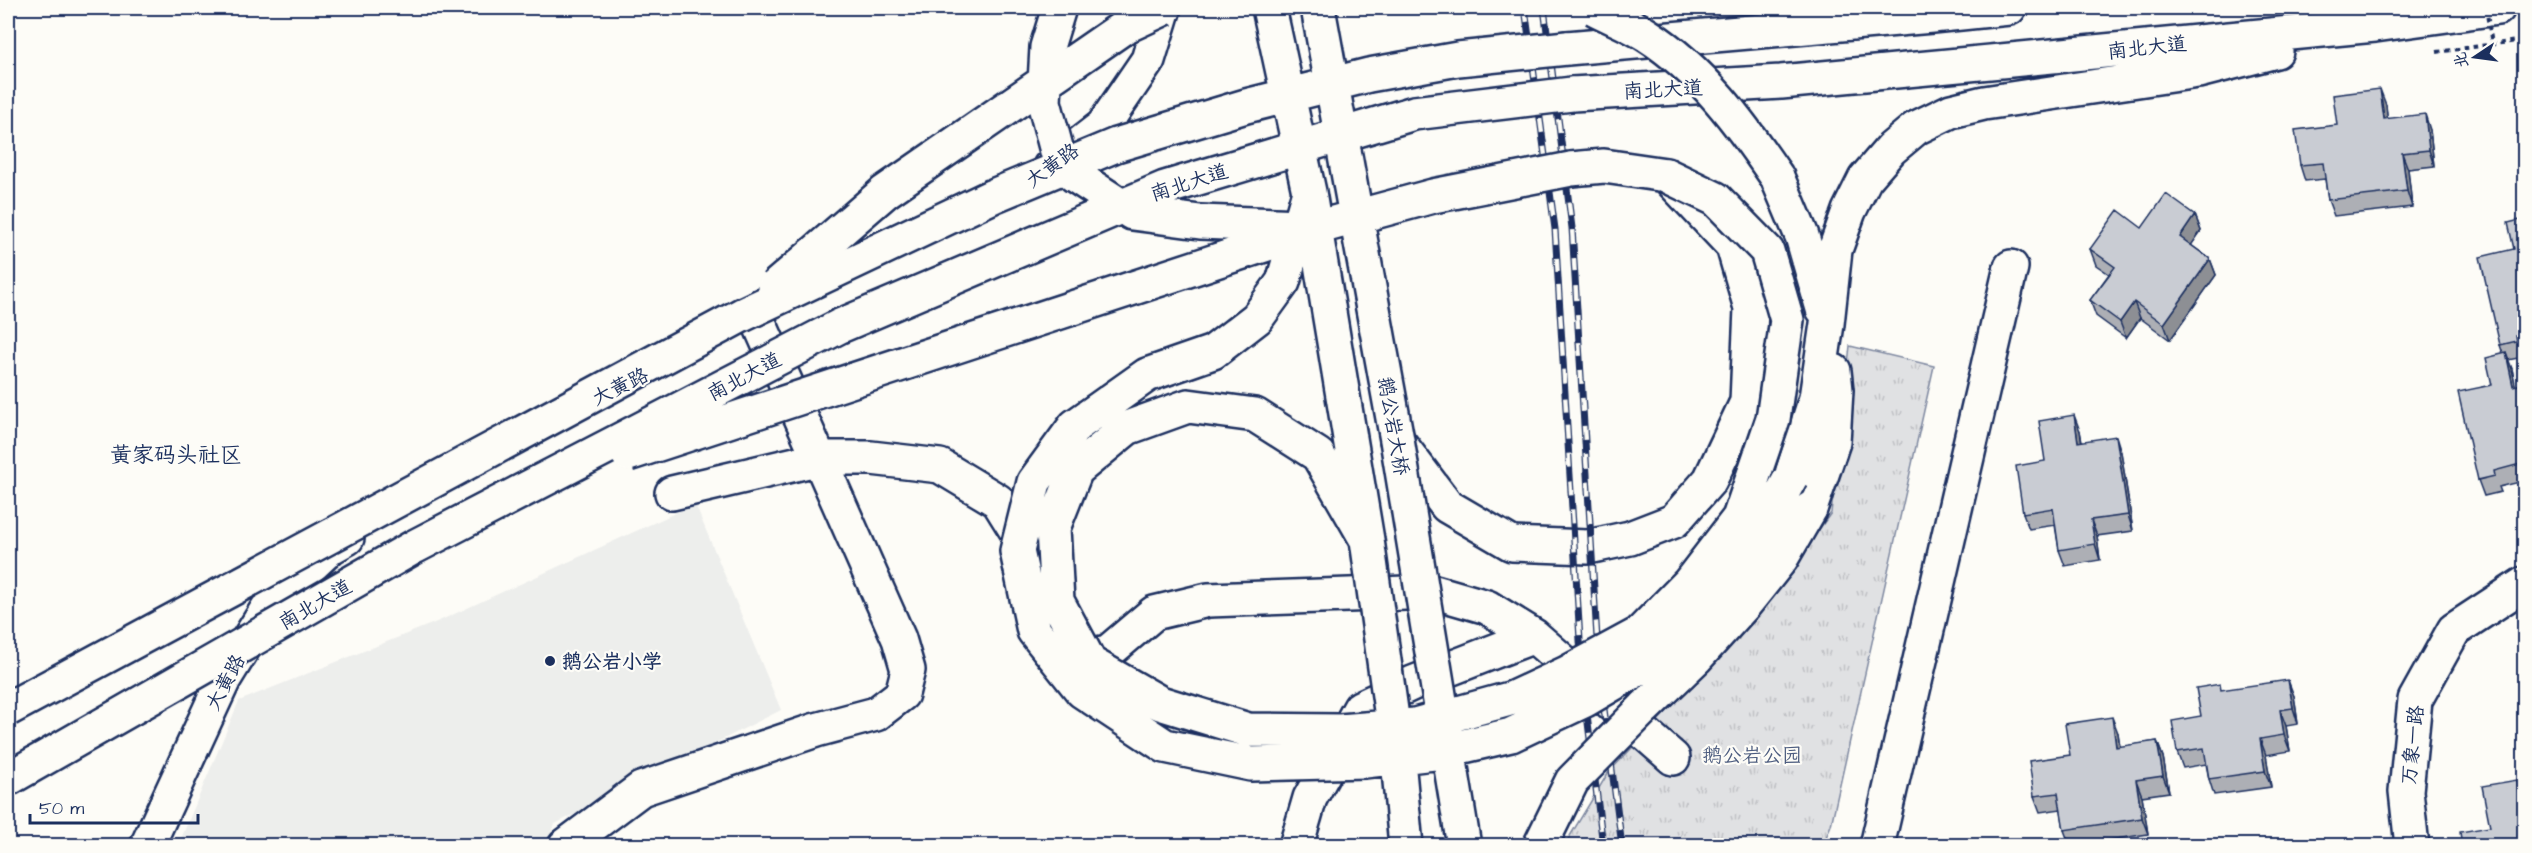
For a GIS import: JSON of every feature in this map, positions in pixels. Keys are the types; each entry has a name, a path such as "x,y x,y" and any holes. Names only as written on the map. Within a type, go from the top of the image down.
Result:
{"main road":[{"path":"1059,8 1047,47 1044,102 1058,155 1074,175 1132,213 1200,222 1319,227"},
{"path":"750,316 885,192 1124,27 1165,8"},
{"name":"大黄路","path":"147,846 224,679 265,612 271,603 331,547 577,407 750,316 1029,184 1103,126 1148,60 1165,8"},
{"path":"1269,8 1309,192 1367,540 1398,760 1406,846"},
{"name":"鹅公岩大桥","path":"1318,8 1397,440 1464,846"},
{"path":"1540,846 1572,781 1697,657 1745,604 1781,559 1809,509 1833,442 1836,390 1827,324 1802,236 1777,177 1750,137 1702,79 1647,35 1594,8"},
{"path":"1802,8 1932,16"},
{"path":"8,709 750,316 993,196 1116,145 1246,106 1369,75 1458,59 2009,8"},
{"name":"南北大道","path":"8,779 414,548 840,326 1165,188 1414,113 1572,94 1781,82 2375,25 2498,8"},
{"path":"1309,192 1283,282 1257,318 1213,352 1147,375 1075,426 1034,482 1017,551 1034,631 1082,691 1165,746 1251,764 1353,761 1434,753 1511,735 1585,700 1648,663 1703,608 1749,553 1791,477 1816,398 1835,250 1849,211 1872,172 1891,149 1916,128 1951,111 1984,103 2198,71 2375,25"},
{"path":"414,548 591,466 1319,227 1433,196 1571,169 1604,166 1666,175 1716,199 1767,251 1787,320 1773,419 1739,518 1689,584 1639,634 1568,673 1513,698 1415,725 1340,730 1248,730 1160,703 1090,663 1057,601 1053,528 1076,470 1127,428 1188,406 1255,415 1318,455 1367,540"},
{"path":"1397,440 1447,506 1512,544 1588,546 1630,538 1674,520 1710,480 1747,402 1751,308 1733,246 1666,175"},
{"path":"1877,846 2011,267"},
{"path":"565,846 641,789 816,730 876,714 902,694 908,670 900,639 821,458 750,316"},
{"path":"672,493 821,458 871,458 940,466 998,501 1032,555 1044,628 1072,658 1107,652 1154,613 1208,600 1435,592 1487,607 1534,636 1673,758"},
{"name":"万象一路","path":"2412,846 2406,791 2415,700 2454,630 2524,584"},
{"path":"1296,846 1310,798 1360,708 1413,683 1534,636"}],"path":[{"path":"2486,8 2492,44"},
{"path":"2437,52 2524,40"}],"shaded area":[{"name":"鹅公岩小学","path":"695,504 781,710 555,824 544,845 178,846 239,701 439,621"}],"green space":[{"name":"鹅公岩公园","path":"1850,346 1934,366 1831,825 1823,845 1564,846 1608,773 1754,620 1831,513"}],"building":[{"path":"2380,89 2384,119 2425,114 2429,150 2402,153 2407,191 2328,200 2323,163 2300,165 2295,130 2337,125 2333,95"},
{"path":"2166,194 2195,215 2180,237 2210,259 2164,324 2134,302 2120,322 2090,300 2115,267 2090,249 2118,210 2142,228"},
{"path":"2524,219 2524,333 2516,335 2517,341 2500,345 2480,257 2514,249 2508,223"},
{"path":"2506,353 2513,386 2524,384 2524,463 2494,471 2495,476 2478,480 2458,392 2492,385 2486,358"},
{"path":"2074,415 2078,442 2116,436 2128,515 2091,520 2095,544 2059,550 2053,508 2023,513 2016,466 2045,461 2039,421"},
{"path":"2288,680 2293,708 2280,710 2284,735 2260,739 2265,771 2209,779 2204,748 2177,752 2172,721 2201,716 2196,688 2220,684 2221,690"},
{"path":"2112,717 2116,747 2157,741 2163,776 2136,780 2142,818 2064,830 2058,793 2034,796 2029,761 2070,755 2065,724"},
{"path":"2517,780 2522,806 2524,806 2524,846 2462,846 2460,832 2490,827 2482,786"}],"railway":[{"path":"1525,8 1555,229 1582,673 1603,846"},
{"path":"1544,8 1572,228 1599,671 1622,846"}],"place":[{"name":"鹅公岩小学","path":"550,661"}],"district":[{"name":"黄家码头社区","path":"176,454"}]}
